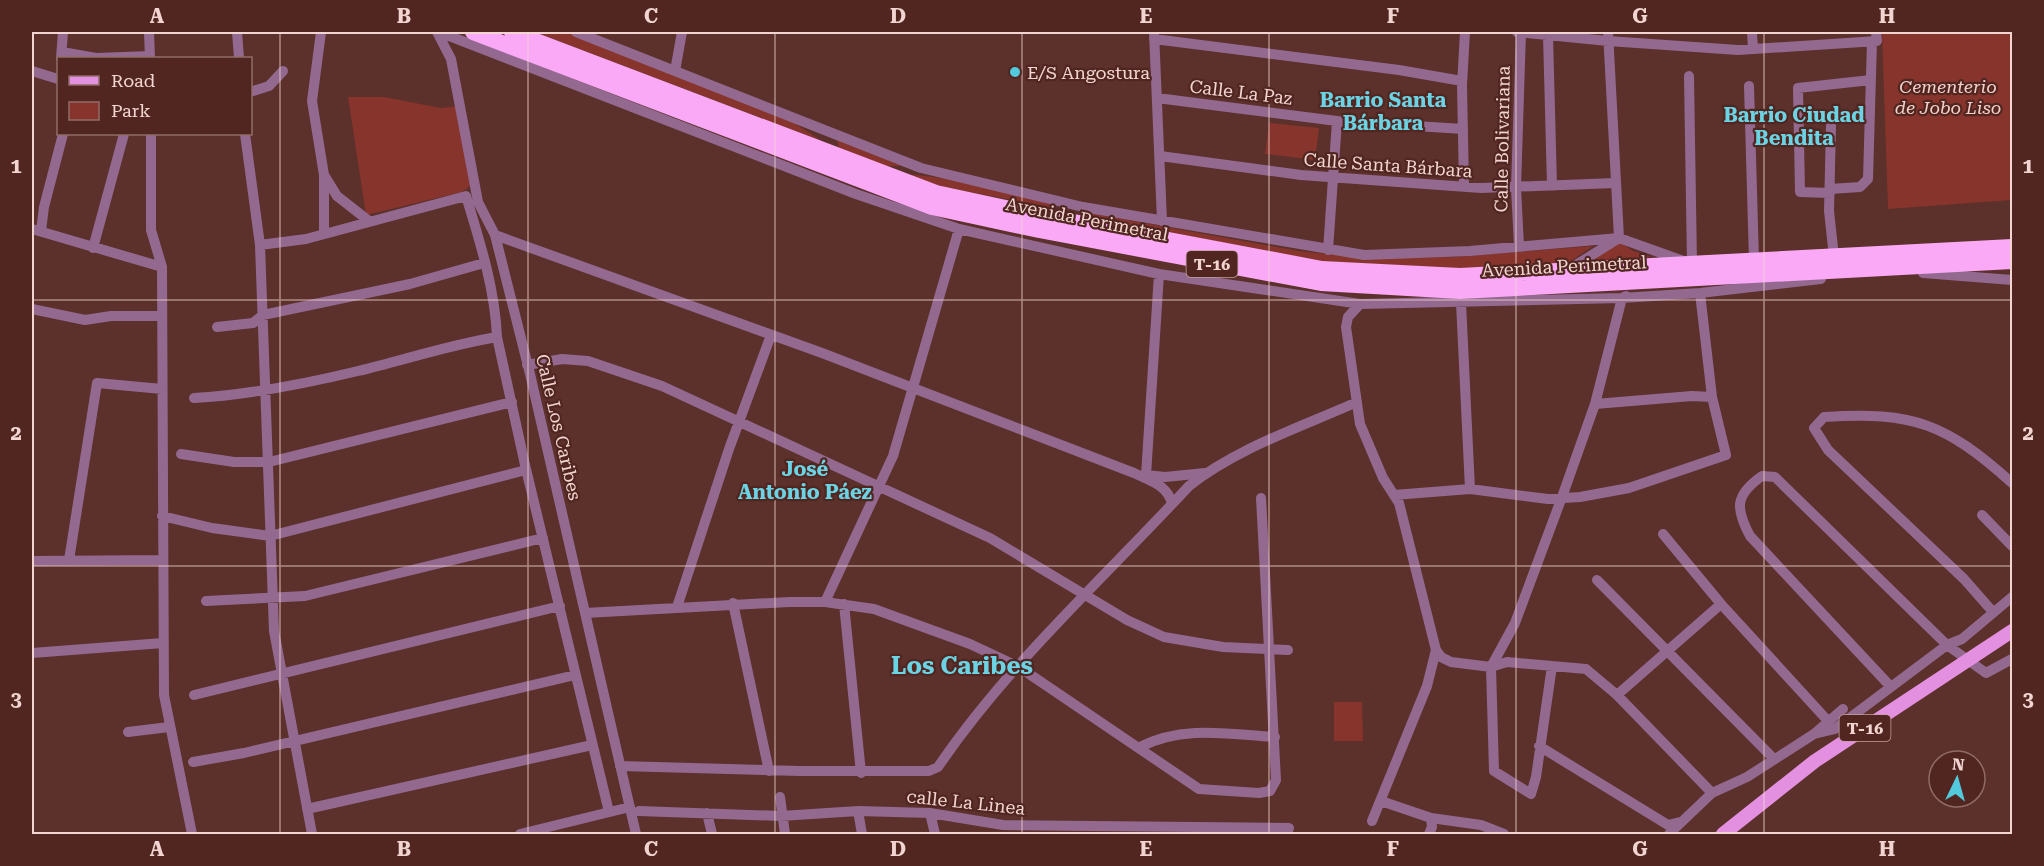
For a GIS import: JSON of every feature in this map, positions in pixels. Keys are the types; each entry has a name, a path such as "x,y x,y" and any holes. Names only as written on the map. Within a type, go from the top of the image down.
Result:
{"highway":[{"name":"Avenida Perimetral","path":"512,32 882,174 964,200 1289,264 1356,273 1460,276 2013,247"},
{"name":"Avenida Perimetral","path":"467,37 890,193 972,216 1277,276 1355,287 1460,291 1649,281 1986,270 2013,261"},
{"path":"1931,252 2013,235"},
{"path":"1986,270 2013,267"}],"main road":[{"name":"T-16","path":"1723,834 1815,761 2013,631"}],"street":[{"path":"63,32 61,55 84,57"},
{"path":"149,32 150,57"},
{"path":"237,32 239,57"},
{"path":"321,32 312,101 324,175 324,234"},
{"path":"438,32 467,37 574,83 856,194 959,229 1159,274 1360,304 1622,298 1700,293 1850,276 1922,272 1986,270 2013,280"},
{"name":"Calle Los Caribes","path":"438,32 451,59 478,202 495,235 620,765 634,809 636,834"},
{"name":"Avenida Perimetral","path":"581,32 933,172 1047,199 1328,250 1394,255 1619,238"},
{"path":"675,71 682,32"},
{"path":"1464,186 1462,81 1465,32"},
{"path":"1519,32 1608,36 1753,49 1875,38 1870,80 1868,179 1860,187 1806,194 1799,190 1798,88 1870,80"},
{"name":"Calle Bolivariana","path":"1519,32 1516,188 1519,246"},
{"path":"1752,32 1753,49"},
{"path":"1162,221 1154,35 1462,81"},
{"path":"1548,35 1552,186"},
{"path":"1608,36 1619,238"},
{"path":"451,59 467,37"},
{"path":"32,71 57,75"},
{"path":"252,91 269,86 283,71"},
{"path":"1619,238 1692,264 1689,76"},
{"path":"1749,86 1754,261"},
{"name":"Calle La Paz","path":"1157,98 1337,121 1463,129"},
{"path":"1328,250 1337,121"},
{"path":"1831,125 1830,191 1834,257"},
{"path":"63,135 36,230 162,267"},
{"path":"93,248 124,135"},
{"path":"151,135 151,230 162,267 164,695 192,834"},
{"path":"245,135 260,245 270,536 280,674 312,834"},
{"name":"Calle Santa Bárbara","path":"1160,156 1333,178 1464,186 1516,188 1616,183"},
{"path":"882,174 910,170 933,172"},
{"path":"324,175 337,196 369,221"},
{"path":"260,245 324,234 466,196 496,312 497,337 526,470 609,812"},
{"path":"1047,199 1104,228"},
{"path":"825,602 880,486 908,411 912,387 959,229"},
{"path":"495,235 912,387 1134,473 1161,486 1168,492 1172,504"},
{"path":"1566,271 1619,238"},
{"path":"217,327 252,323 263,315 410,284 484,263"},
{"path":"1146,474 1159,274"},
{"path":"1552,666 1531,794 1494,771 1491,667 1515,623 1562,498 1595,404 1622,298 1649,281"},
{"path":"1394,495 1470,489 1537,498 1580,497 1629,488 1726,455 1712,397 1700,293"},
{"path":"1461,303 1470,489"},
{"path":"1360,304 1348,318 1346,327 1360,424 1383,478 1399,503 1436,650 1441,657 1451,662 1491,667 1507,662 1586,669 1617,695 1712,793"},
{"path":"32,309 85,320 111,316 162,316"},
{"path":"677,607 771,335"},
{"path":"194,398 240,395 359,371 455,344 497,337"},
{"path":"527,365 562,358 610,367 662,386 740,420 990,538 1127,620 1164,637 1223,647 1288,650"},
{"path":"69,560 97,383 162,389"},
{"path":"1595,404 1692,396 1712,397"},
{"path":"181,454 234,462 269,462 512,402"},
{"path":"620,765 769,771 913,773 929,771 938,766 985,704 1083,594 1205,473 1357,402"},
{"path":"1993,612 1964,579 1828,450 1814,428 1824,417 1884,416 1913,420 1949,434 2013,483"},
{"path":"162,516 212,528 270,536 526,470"},
{"path":"1134,473 1165,477 1205,473"},
{"path":"1891,687 1750,536 1739,517 1739,501 1762,476 1775,477 1947,645 1970,659 1986,673 2013,659"},
{"path":"585,613 733,603 825,602 874,609 938,631 1019,667 1199,789 1260,793 1270,791 1276,780 1261,498"},
{"path":"1982,514 2013,546"},
{"path":"1663,534 1721,604 1828,721"},
{"path":"206,601 305,596 543,538"},
{"path":"32,561 162,560"},
{"path":"1598,580 1774,759"},
{"path":"1814,734 1835,729 1947,645 1962,639 2013,597"},
{"path":"733,603 769,771"},
{"path":"844,604 861,772"},
{"path":"1617,695 1721,604"},
{"path":"194,695 560,606"},
{"path":"32,653 163,644"},
{"path":"1372,822 1427,686 1436,650"},
{"path":"193,762 575,675"},
{"path":"1669,834 1712,793 1747,777 1814,734 1843,709"},
{"path":"128,732 169,727"},
{"path":"1140,747 1158,738 1177,733 1275,737"},
{"path":"308,809 592,745"},
{"path":"1539,746 1668,825 1680,822"},
{"path":"780,797 785,834"},
{"path":"1381,801 1431,818 1481,825 1504,834"},
{"name":"calle La Linea","path":"520,834 609,812 634,809 781,816 858,811 930,813 1004,830 1288,831"},
{"path":"858,811 862,834"},
{"path":"707,813 712,834"},
{"path":"930,813 935,834"},
{"path":"1429,834 1432,827 1431,818"}],"green space":[{"path":"535,32 568,32 794,123 822,141"},
{"name":"Cementerio de Jobo Liso","path":"1882,32 2012,32 2012,200 1888,209"},
{"path":"348,97 384,97 441,108 458,106 470,186 462,192 366,215"},
{"path":"1269,123 1319,128 1315,160 1265,154"},
{"path":"837,140 902,166 886,166 839,148"},
{"path":"911,175 987,187 1031,198 1056,208 948,188 912,178"},
{"path":"1083,212 1299,251 1363,258 1455,257 1593,246 1568,263 1466,269 1317,261 1088,216"},
{"path":"1621,243 1633,251 1651,257 1591,261 1614,244"},
{"path":"1334,702 1362,702 1363,741 1334,741"}],"place":[{"name":"E/S Angostura","path":"1015,72"}],"district":[{"name":"Barrio Santa Bárbara","path":"1383,112"},
{"name":"Barrio Ciudad Bendita","path":"1794,126"},
{"name":"José Antonio Páez","path":"805,480"},
{"name":"Los Caribes","path":"962,666"}]}
